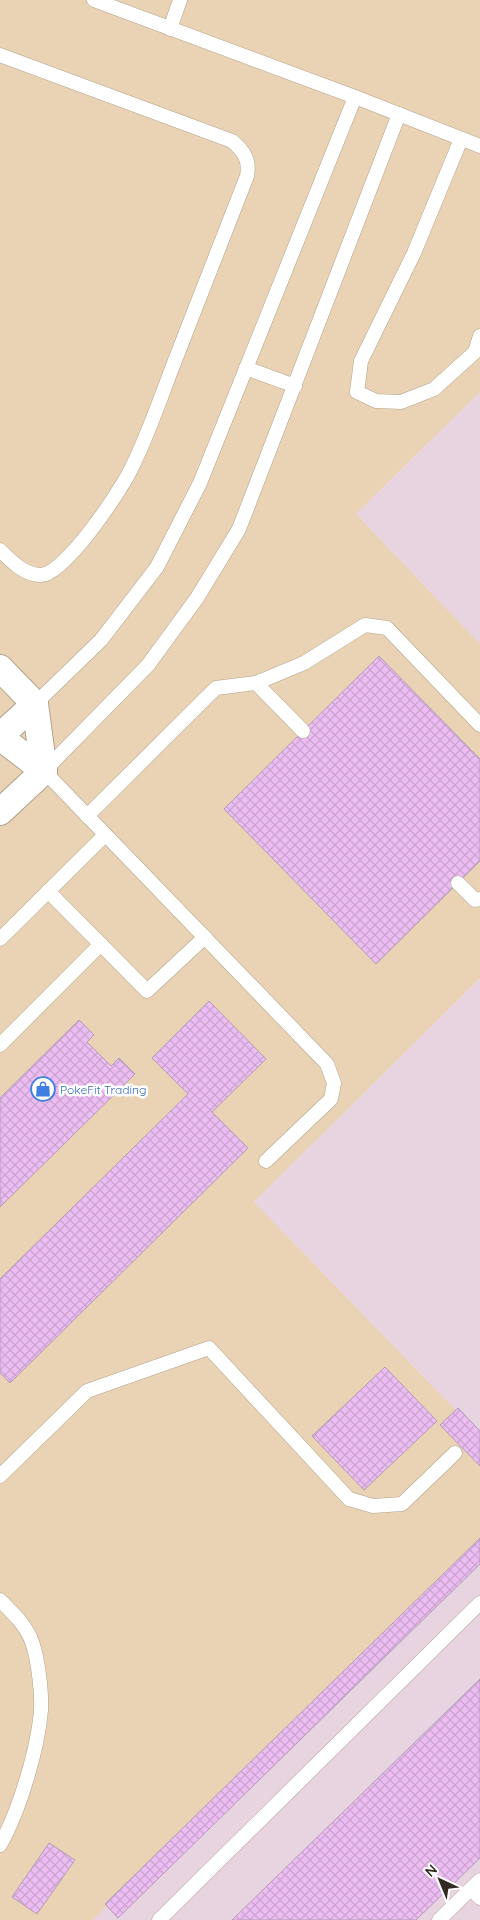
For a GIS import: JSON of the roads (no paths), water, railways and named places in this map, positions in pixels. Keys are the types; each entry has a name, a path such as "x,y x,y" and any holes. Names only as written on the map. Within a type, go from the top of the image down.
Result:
{"street":[{"path":"0,668 35,704 44,771"},
{"path":"35,704 0,736 44,771"},
{"path":"0,812 44,771"}],"lane":[{"path":"94,0 355,97 480,146"},
{"path":"170,29 180,0"},
{"path":"0,55 232,141 247,157 249,167 138,456 106,511 54,571 42,575 28,573 16,566 0,550"},
{"path":"35,704 101,640 157,566 200,483 355,97"},
{"path":"266,1161 331,1099 334,1083 327,1064 44,771 148,664 197,598 239,529 399,114"},
{"path":"461,139 414,253 361,361 357,392 376,401 402,402 434,389 475,352 480,336"},
{"path":"246,368 294,386"},
{"path":"87,816 216,688 256,683 304,663 365,625 387,628 480,725"},
{"path":"256,683 303,731"},
{"path":"0,939 105,835"},
{"path":"458,883 475,900 480,899"},
{"path":"48,891 147,991 205,937"},
{"path":"0,1046 100,944"},
{"path":"0,1476 87,1391 209,1348 349,1499 372,1506 402,1504 455,1453"},
{"path":"0,1600 22,1624 32,1642 38,1670 41,1710 33,1753 20,1800 8,1831 0,1845"},
{"path":"159,1920 480,1603"},
{"path":"439,1920 477,1889"}],"place":[{"name":"PokeFit Trading","path":"43,1089"}]}
